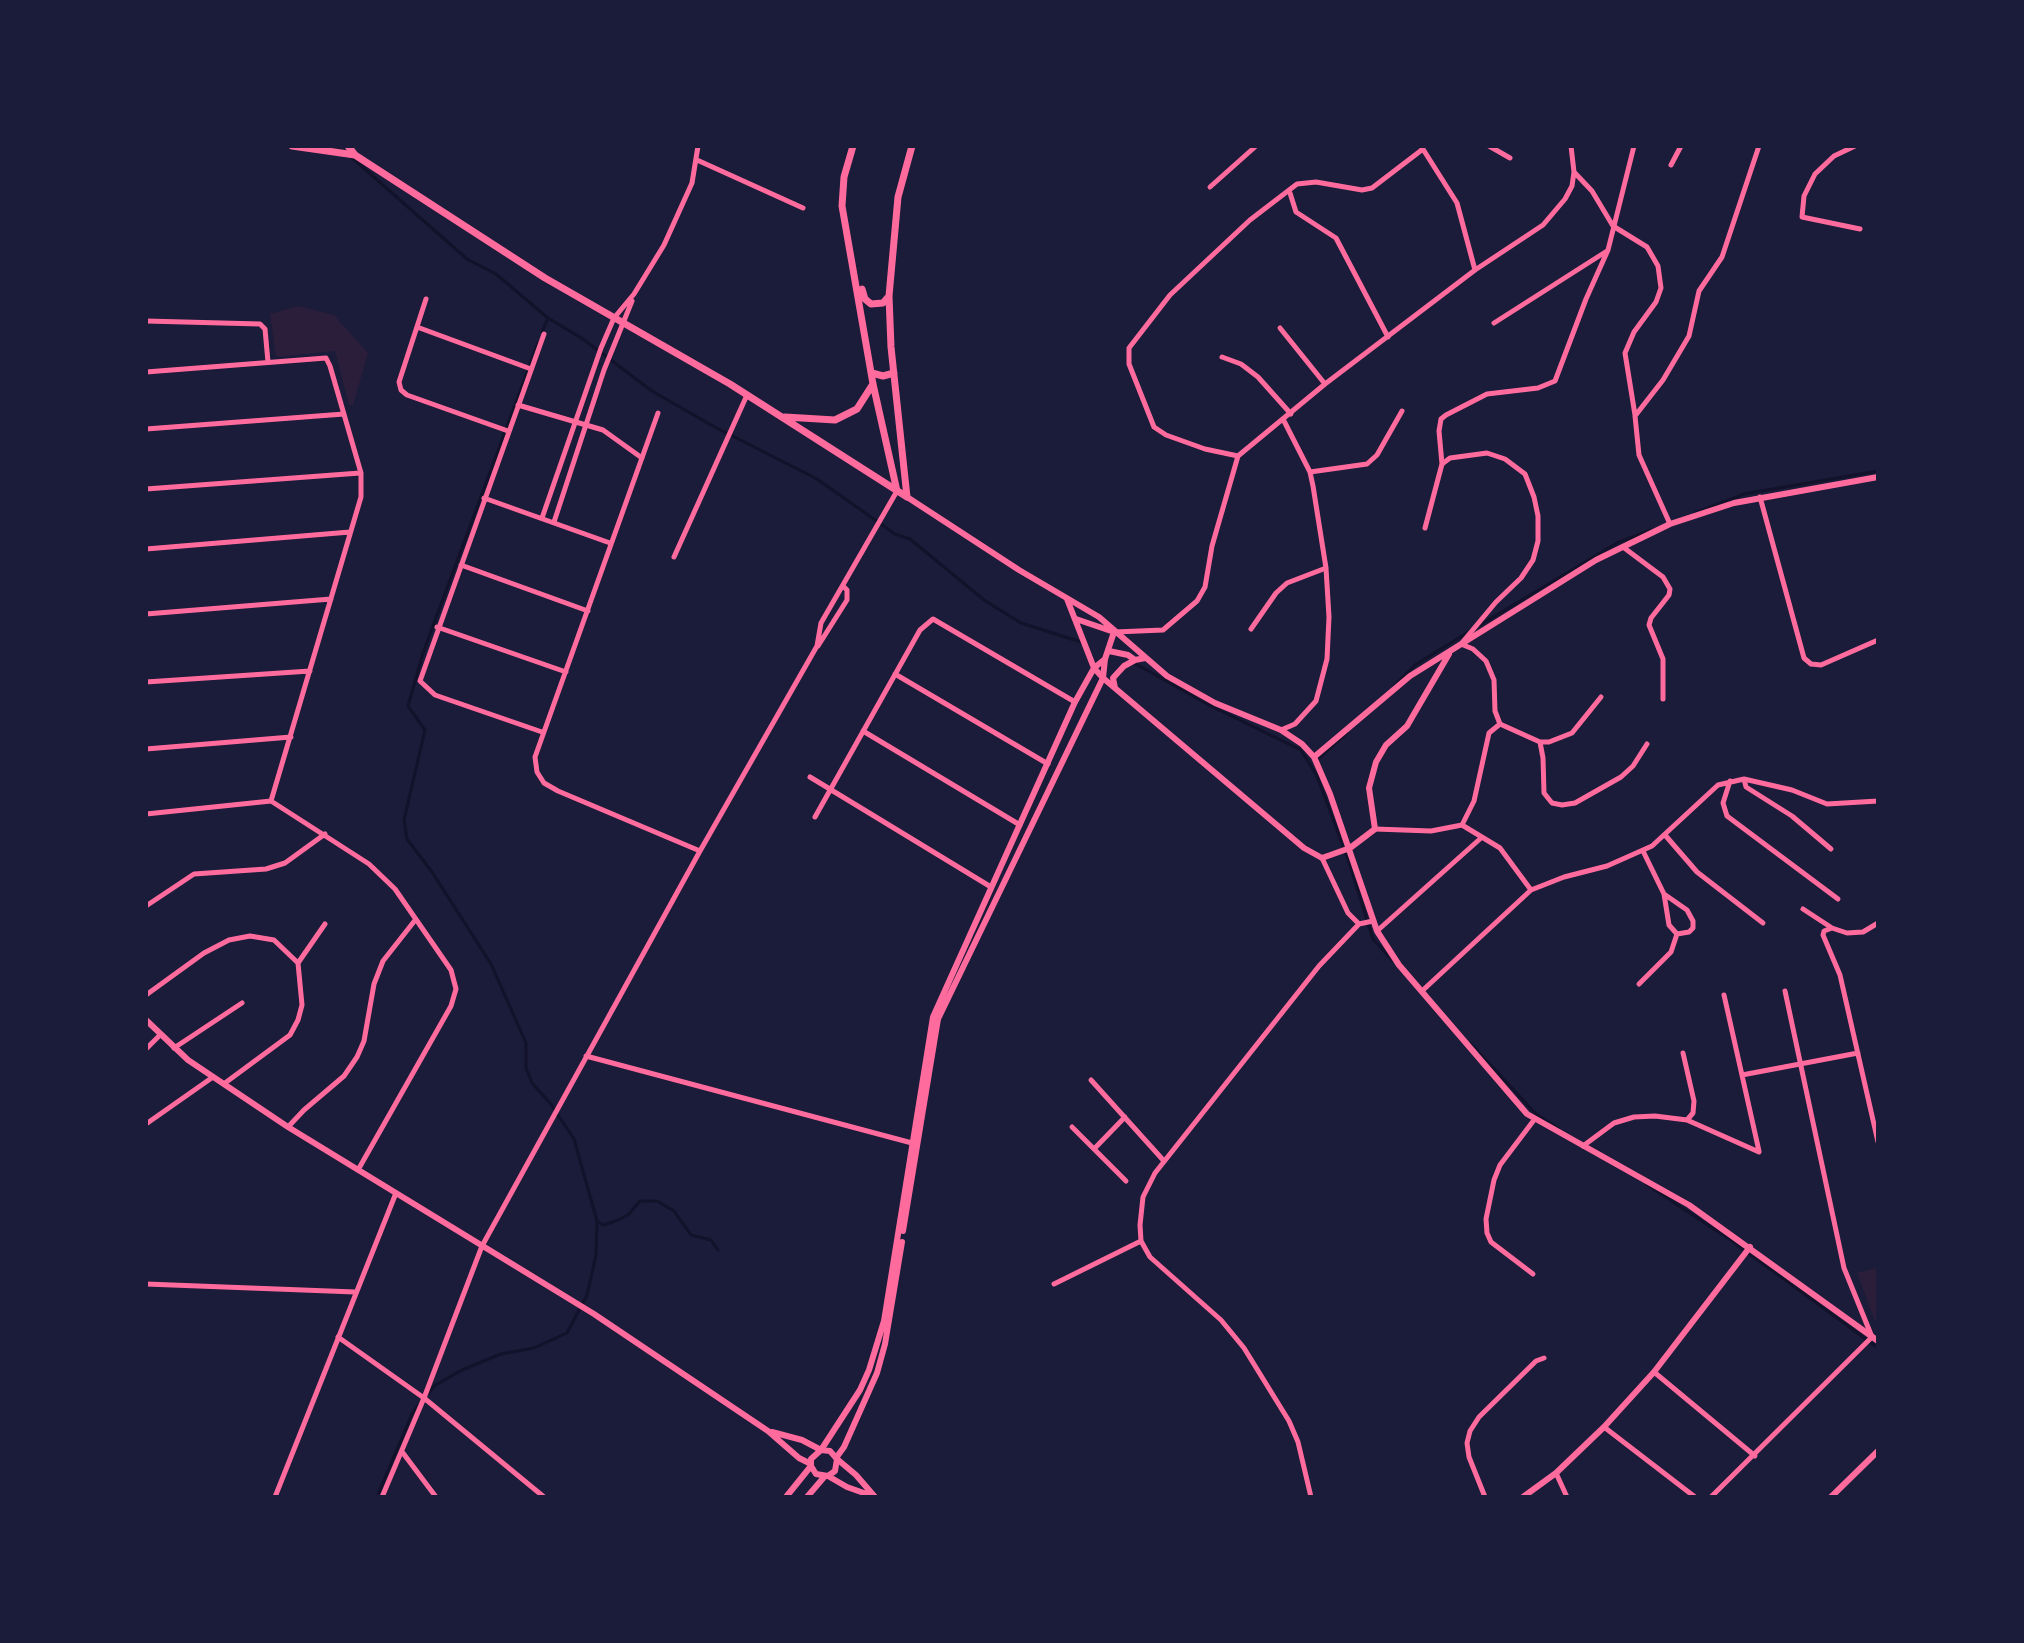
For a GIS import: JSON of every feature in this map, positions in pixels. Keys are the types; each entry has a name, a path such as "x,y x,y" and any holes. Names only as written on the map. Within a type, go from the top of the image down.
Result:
{"main road":[{"path":"292,146 355,155"},
{"path":"348,146 355,155 534,271 747,395 907,497"},
{"path":"853,146 844,177 842,206 873,384 897,491"},
{"path":"907,497 889,296 898,197 912,146"},
{"path":"852,262 856,265 867,302 879,304 889,296"},
{"path":"872,373 881,377 894,373"},
{"path":"782,417 835,420 857,409 873,384"}],"street":[{"path":"542,518 601,348 614,318 634,294 664,245 692,183 698,146"},
{"path":"1210,187 1256,146"},
{"path":"1489,146 1510,158"},
{"path":"1076,618 1114,632 1163,630 1201,595 1238,456 1325,384 1475,270 1543,225 1565,199 1574,172 1571,146"},
{"path":"1425,528 1442,464 1441,419 1487,394 1538,388 1555,381 1608,250 1634,146"},
{"path":"1671,165 1681,146"},
{"path":"1635,416 1663,380 1689,336 1699,291 1722,257 1759,146"},
{"path":"1855,146 1834,156 1815,174 1804,196 1802,217 1860,229"},
{"path":"1238,456 1205,449 1160,432 1150,420 1129,364 1129,348 1170,295 1250,220 1297,184 1305,182 1362,190 1372,188 1422,148 1457,203 1475,270"},
{"path":"697,160 803,208"},
{"path":"1574,172 1592,191 1613,226 1647,247 1658,266 1661,288 1656,302 1626,346 1625,364 1639,455 1670,524"},
{"path":"1290,192 1296,212 1336,238 1388,337"},
{"path":"1494,323 1608,250"},
{"path":"554,522 604,370 634,294"},
{"path":"426,299 399,382 403,393 508,431"},
{"path":"146,321 260,324 265,329 268,362"},
{"path":"417,327 531,369"},
{"path":"1280,328 1325,384"},
{"path":"542,732 435,695 420,681 544,334"},
{"path":"1222,357 1241,364 1258,377 1291,414"},
{"path":"146,372 326,358 344,414 361,473 361,497 271,801"},
{"path":"674,557 747,395"},
{"path":"518,405 586,423 609,434 642,458"},
{"path":"1310,472 1367,464 1377,455 1402,411"},
{"path":"658,413 535,757 537,772 544,783 700,851"},
{"path":"146,429 344,414"},
{"path":"1281,730 1295,724 1316,701 1327,659 1329,617 1326,568 1310,472 1284,421"},
{"path":"1442,464 1463,455 1487,453 1505,459 1528,478 1538,516 1538,541 1533,560 1521,578 1461,644"},
{"path":"146,489 361,473"},
{"path":"1314,757 1410,676 1596,560 1670,524 1759,496 1878,477"},
{"path":"817,646 821,623 897,491"},
{"path":"1759,496 1804,658 1811,664 1821,665 1878,640"},
{"path":"907,497 1099,617 1145,658 1192,691 1281,730 1302,744 1314,757 1350,848 1377,931 1399,965 1534,1120 1667,1192 1750,1247 1875,1339"},
{"path":"484,498 610,543"},
{"path":"146,549 350,532"},
{"path":"1623,547 1663,577 1670,589 1649,625 1663,659 1663,699"},
{"path":"461,565 588,611"},
{"path":"1251,629 1276,593 1287,583 1326,568"},
{"path":"382,1497 482,1246 700,851 817,646 847,600 847,590 842,586"},
{"path":"146,614 331,599"},
{"path":"1067,599 1094,668 1304,848 1322,858 1348,913 1359,924"},
{"path":"815,817 920,630 933,619 1075,702"},
{"path":"437,627 566,672"},
{"path":"807,1497 837,1467 836,1458 844,1447 877,1373 885,1344 938,1019 1103,678 1105,659 1114,632"},
{"path":"1461,644 1473,649 1486,661 1494,680 1495,711 1500,724 1540,742 1549,742 1572,733 1601,697"},
{"path":"1109,651 1128,655 1135,660"},
{"path":"1375,829 1369,788 1376,762 1386,745 1407,726 1451,651"},
{"path":"1115,688 1113,678 1116,674 1135,660 1145,658"},
{"path":"786,1497 811,1465 813,1455 821,1450 869,1370 884,1321 933,1017 1075,702 1094,668 1105,659"},
{"path":"146,682 310,671"},
{"path":"895,674 1048,764"},
{"path":"1462,825 1474,801 1489,733 1500,724"},
{"path":"863,731 1020,825"},
{"path":"146,749 291,737"},
{"path":"1540,742 1544,793 1552,803 1562,805 1575,803 1621,777 1633,766 1647,744"},
{"path":"810,777 991,887"},
{"path":"1744,779 1746,787 1792,816 1831,849"},
{"path":"1422,991 1531,890 1643,851 1665,835 1718,785 1730,780 1744,779 1792,790 1827,804 1878,801"},
{"path":"1730,780 1723,803 1727,816 1838,899"},
{"path":"146,814 271,801 369,864 386,880 451,970 456,989 451,1006 358,1170"},
{"path":"1322,858 1350,848 1375,829 1431,831 1462,825 1500,848 1531,890"},
{"path":"146,906 194,874 266,869 285,863 325,834"},
{"path":"1665,835 1697,872 1763,923"},
{"path":"1377,931 1481,838"},
{"path":"1643,851 1664,894 1666,916 1677,934"},
{"path":"1664,894 1687,910 1693,921 1689,932 1677,934"},
{"path":"1803,909 1832,928 1847,933 1863,932 1878,923"},
{"path":"288,1127 344,1076 357,1057 364,1041 374,984 383,961 416,919"},
{"path":"1311,1497 1298,1442 1289,1421 1244,1348 1221,1320 1150,1257 1141,1241 1143,1197 1164,1161 1319,966 1359,924 1373,921"},
{"path":"225,1083 290,1035 302,1005 298,963 325,924"},
{"path":"1832,928 1824,931 1823,935 1840,975 1878,1142"},
{"path":"1639,984 1671,952 1677,934"},
{"path":"146,995 204,953 229,940 250,936 274,940 298,963"},
{"path":"1785,991 1844,1268 1875,1339"},
{"path":"1583,1146 1614,1123 1634,1117 1655,1116 1687,1120 1759,1152 1724,995"},
{"path":"174,1048 242,1003"},
{"path":"146,1020 174,1048 213,1077 288,1127 594,1314 768,1431 811,1465 816,1474 875,1497"},
{"path":"146,1049 160,1035"},
{"path":"1683,1053 1694,1101 1693,1113 1687,1120"},
{"path":"1742,1075 1858,1053"},
{"path":"586,1056 912,1143"},
{"path":"146,1124 213,1077"},
{"path":"1091,1080 1164,1161"},
{"path":"1094,1149 1125,1117"},
{"path":"1533,1274 1491,1242 1486,1219 1500,1165 1534,1120"},
{"path":"1072,1127 1126,1181"},
{"path":"275,1497 396,1193"},
{"path":"1054,1284 1141,1241"},
{"path":"1523,1497 1556,1473 1604,1427 1654,1372 1750,1247"},
{"path":"146,1284 355,1292"},
{"path":"338,1337 424,1398 544,1497"},
{"path":"1711,1497 1875,1339"},
{"path":"1485,1497 1469,1457 1467,1443 1470,1431 1479,1417 1536,1361 1544,1358"},
{"path":"1654,1372 1755,1456"},
{"path":"1604,1427 1695,1497"},
{"path":"768,1431 830,1451 875,1497"},
{"path":"1831,1497 1878,1451"},
{"path":"402,1452 436,1497"},
{"path":"1556,1473 1567,1497"}],"shaded area":[{"path":"298,306 334,315 368,353 353,405 349,405 335,351 276,357 270,314"},
{"path":"1876,1268 1878,1276 1878,1329 1857,1273"}],"waterway":[{"path":"350,156 467,259 496,274 548,318 583,339 652,391 817,479 895,534 910,539 984,600 1021,623 1084,643"},
{"path":"542,332 548,318"},
{"path":"538,343 423,653 408,706 425,730 404,820 407,839 491,964 526,1043 526,1068 532,1083 574,1139 597,1221 603,1225 616,1221 628,1215 640,1201 657,1201 674,1211 691,1235 711,1240 718,1250"},
{"path":"1695,513 1744,494 1878,471"},
{"path":"1480,625 1617,543 1651,530"},
{"path":"1395,685 1415,665 1470,631"},
{"path":"1134,663 1211,706 1301,750 1317,776 1373,939 1393,961"},
{"path":"1318,759 1347,733"},
{"path":"1470,1043 1536,1114 1559,1129"},
{"path":"1646,1184 1732,1241 1878,1348"},
{"path":"428,1394 434,1386 462,1370 501,1354 534,1348 567,1333 587,1295 596,1255 597,1221"},
{"path":"377,1497 412,1414 420,1403"}]}
